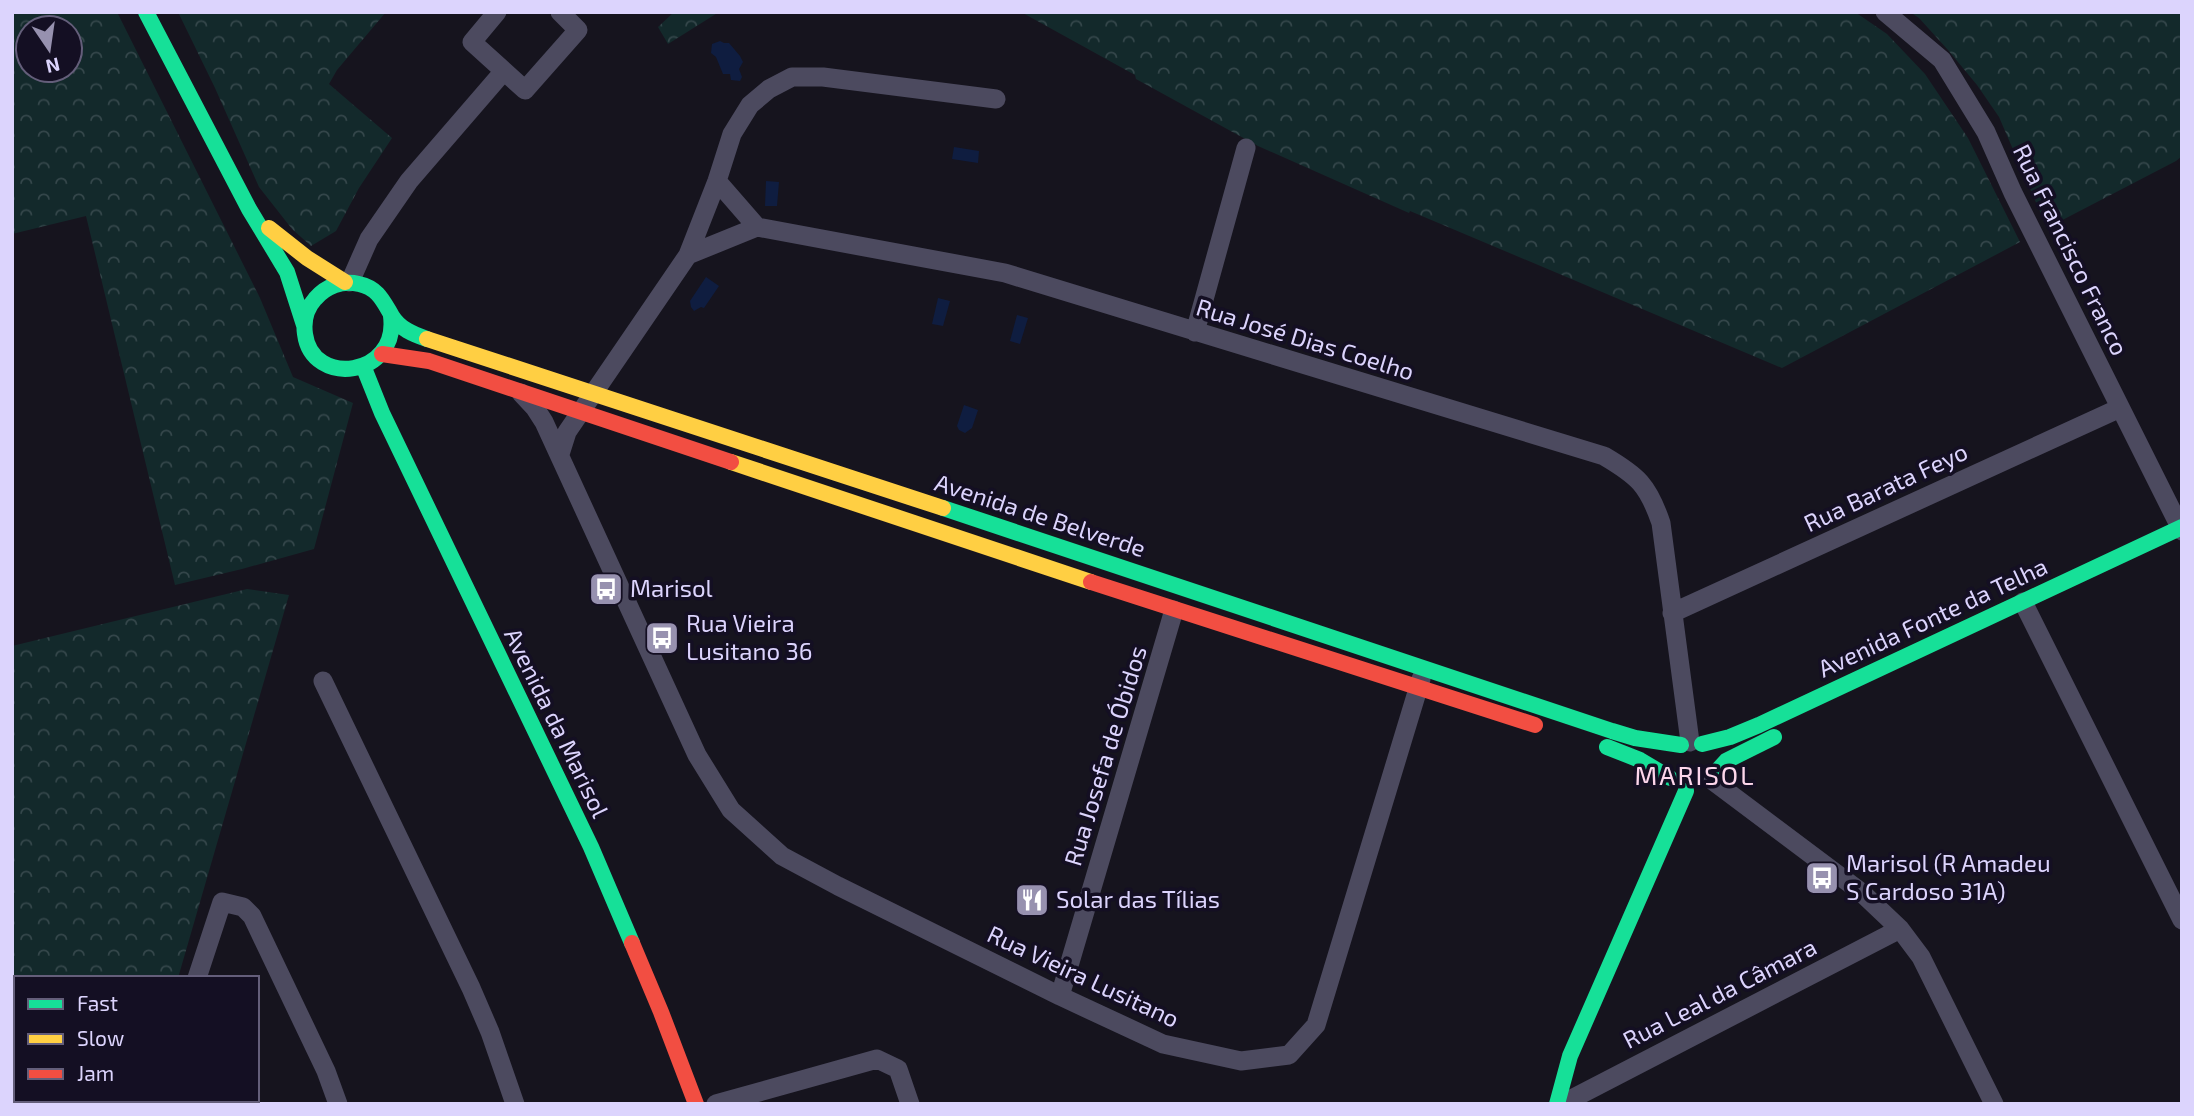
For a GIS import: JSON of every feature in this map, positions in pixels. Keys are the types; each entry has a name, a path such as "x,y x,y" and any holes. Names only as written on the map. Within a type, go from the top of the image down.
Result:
{"main road":[{"path":"146,12 249,209 287,272 310,348 318,358 328,365 352,370 374,362 392,336 391,316"},
{"name":"Avenida de Belverde","path":"249,209 276,235 307,258 348,282 364,285 377,292 386,303 391,316 409,333 1612,731 1636,738 1691,744"},
{"path":"304,325 308,309 317,296 330,287 348,282"},
{"name":"Avenida de Belverde","path":"382,354 429,361 1174,611 1547,729"},
{"name":"Avenida da Marisol","path":"363,368 382,413 590,847 661,1012 696,1104"},
{"name":"Avenida Fonte da Telha","path":"1691,744 1730,737 2028,613 2181,529"},
{"path":"1586,741 1652,764 1685,791 1701,790 1726,761 1789,729"},
{"path":"1670,778 1667,769 1673,751 1691,744 1714,755 1715,776"},
{"path":"1559,1104 1570,1056 1685,791"}],"street":[{"path":"497,12 472,42 525,90 579,30 560,12"},
{"name":"Rua Francisco Franco","path":"1885,12 1942,60 1986,132 2013,193 2181,529"},
{"path":"348,282 369,239 409,181 503,71"},
{"path":"560,454 567,432 580,411 688,255 732,134 750,105 769,89 792,77 823,77 996,99"},
{"path":"1195,332 1246,148"},
{"path":"688,255 757,227 717,181"},
{"name":"Rua José Dias Coelho","path":"757,227 1005,273 1604,456 1631,472 1652,497 1661,523 1691,744"},
{"name":"Rua Vieira Lusitano","path":"521,393 539,415 560,454 697,755 732,810 782,856 1060,996 1163,1044 1241,1061 1289,1055 1316,1025 1424,667"},
{"name":"Rua Barata Feyo","path":"1672,613 2120,408"},
{"name":"Rua Josefa de Óbidos","path":"1060,996 1174,611"},
{"path":"2028,613 2182,920"},
{"path":"323,681 471,988 490,1032 515,1104"},
{"path":"1715,776 1861,892 1900,929 1921,957 1994,1104"},
{"path":"198,976 222,902 243,907 252,916 326,1071 338,1104"},
{"name":"Rua Leal da Câmara","path":"1559,1104 1900,929"},
{"path":"716,1104 877,1059 898,1069 910,1104"}],"green space":[{"path":"12,12 117,12 260,298 293,377 353,403 314,549 175,585 86,216 12,234"},
{"path":"178,12 386,12 337,70 329,84 392,138 359,188 336,231 311,246 292,229 259,187"},
{"path":"674,12 719,12 668,44 658,27"},
{"path":"1021,12 1855,12 1887,34 1925,74 1968,138 2020,242 1782,368 1410,211 1409,213 1258,146"},
{"path":"1910,12 2182,12 2182,156 2047,228 1999,117 1948,50 1919,18"},
{"path":"247,589 289,595 179,976 14,976 14,1102 141,1104 12,1104 12,646"}],"water":[{"path":"720,41 729,43 743,62 739,69 742,77 740,81 731,80 730,74 723,74 716,57 711,53 712,44"},
{"path":"954,147 979,151 978,163 952,159"},
{"path":"766,181 779,182 777,206 765,206"},
{"path":"706,277 719,286 704,308 694,311 690,301"},
{"path":"938,298 950,301 943,326 932,324"},
{"path":"1017,315 1028,318 1020,344 1010,341"},
{"path":"964,405 978,410 972,428 965,433 957,426"}],"traffic: fast":[{"path":"146,12 249,209 287,272 304,325"},
{"path":"391,316 390,337 382,352 369,363 354,368 337,368 323,363 311,351 305,334 306,315 315,299 335,285 353,283 366,286 375,292 403,328 427,339"},
{"path":"364,368 382,413 591,847 632,943"},
{"path":"943,508 1612,731 1635,738 1681,745"},
{"path":"1702,744 1730,737 1759,725 2182,527"},
{"path":"1717,771 1726,761 1774,737"},
{"path":"1607,747 1640,760 1670,778"},
{"path":"1557,1104 1570,1056 1686,791"}],"traffic: slow":[{"path":"269,228 307,258 345,282"},
{"path":"427,339 943,508"},
{"path":"731,462 1091,582"}],"traffic: jam":[{"path":"382,354 429,361 731,462"},
{"path":"1091,582 1535,725"},
{"path":"632,943 696,1104"}],"place":[{"name":"Marisol","path":"606,589"},
{"name":"Rua Vieira Lusitano 36","path":"662,638"},
{"name":"Marisol (R Amadeu S Cardoso 31A)","path":"1822,878"},
{"name":"Solar das Tílias","path":"1032,900"}],"district":[{"name":"MARISOL","path":"1695,776"}]}
